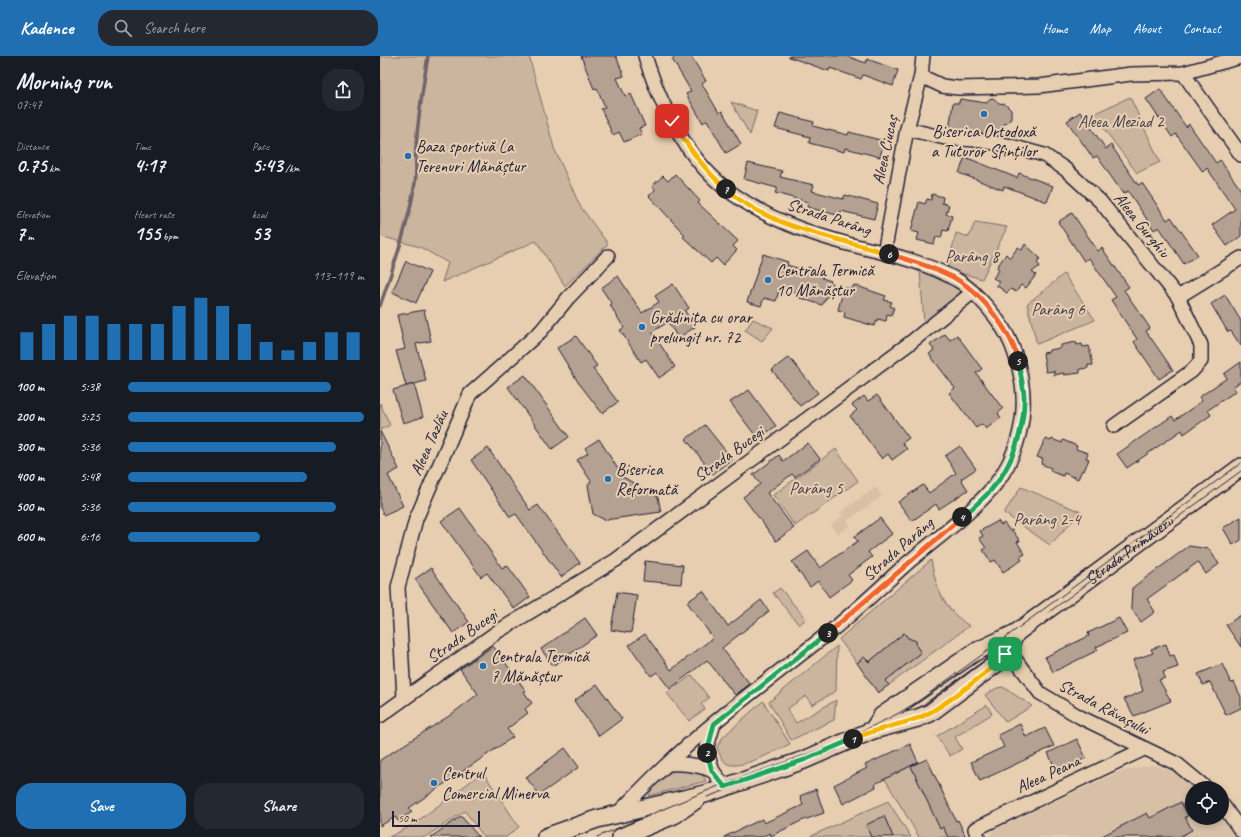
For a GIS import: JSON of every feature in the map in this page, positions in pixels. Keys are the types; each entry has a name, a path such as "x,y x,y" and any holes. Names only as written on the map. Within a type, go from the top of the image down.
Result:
{"main road":[{"name":"Strada Primăverii","path":"873,730 882,716 975,652 1009,641 1241,467"},
{"name":"Strada Primăverii","path":"546,837 597,819 705,794 804,760 873,730 918,718 930,713 997,664 1009,641"},
{"name":"Strada Primăverii","path":"621,837 674,815 705,794"}],"street":[{"name":"Strada Parâng","path":"617,814 668,764 714,724 833,630 968,513 986,495 1004,472 1015,448 1022,421 1024,394 1017,358 1006,331 990,310 973,292 959,281 936,270 884,252 802,230 760,212 730,192 706,171 688,148 672,121 658,91 645,56"},
{"name":"Aleea Ciucaș","path":"884,252 907,129 921,76 923,56"},
{"path":"921,76 942,86 958,88 1039,86 1131,74 1183,73 1241,57"},
{"path":"1183,73 1241,155"},
{"name":"Aleea Gurghiu","path":"907,129 945,138 976,140 1006,145 1044,155 1065,169 1100,201 1178,298 1201,345 1202,356 1198,365 1114,426"},
{"name":"Aleea Tazlău","path":"404,698 398,587 416,519 470,394 541,331 568,298 608,256"},
{"path":"1178,298 1241,258"},
{"name":"Strada Bucegi","path":"380,716 497,632 616,560 910,343 973,292"},
{"name":"Strada Răvașului","path":"1009,641 1040,692 1080,717 1176,764 1197,781"},
{"path":"712,771 706,750 714,724"},
{"name":"Aleea Peana","path":"977,833 1144,748"},
{"path":"668,764 686,763 703,766 712,771 725,787"},
{"path":"1229,814 1241,831"}],"shaded area":[{"path":"876,487 882,496 847,521 850,526 837,534 831,525 843,516 840,513"},
{"path":"1151,765 1167,769 1187,781 1185,781 1185,825 1229,825 1229,822 1237,837 990,837 993,830 1118,772"}],"green space":[{"path":"380,56 529,56 554,148 580,206 608,244 565,286 536,241 442,282 448,263 420,247 380,236"},
{"name":"Aleea Meziad 2","path":"1130,97 1160,162 1137,173 1093,114"},
{"path":"731,102 757,111 750,135"},
{"name":"Parâng 8","path":"975,222 1007,227 982,279 947,269 956,233 969,237"},
{"path":"920,270 941,277 963,292 924,323"},
{"name":"Parâng 6","path":"1064,274 1095,320 1037,344 1027,304"},
{"path":"753,319 773,328 762,341 745,330"},
{"path":"380,403 390,425 380,430"},
{"name":"Parâng 5","path":"836,449 858,481 795,526 773,495"},
{"name":"Parâng 2-4","path":"1021,487 1081,512 1050,545 1004,513"},
{"path":"931,560 942,598 953,612 969,626 878,693 888,685 885,681 921,653 915,641 908,638 904,633 869,662 864,657 857,663 839,639"},
{"path":"780,588 806,619 799,625 773,593"},
{"path":"837,646 836,691 812,705 806,696 787,709 796,723 836,700 834,720 791,740 769,702"},
{"path":"692,675 709,698 701,704 705,709 689,721 667,693"},
{"path":"1003,687 1032,706 1006,722 985,695 997,688"},
{"path":"763,701 790,744 748,763 731,765 726,763 721,758 717,747 723,737"},
{"path":"987,705 992,714 955,737 962,749 950,756 937,736"},
{"path":"911,766 940,828 943,827 948,837 919,837 885,779"},
{"path":"673,770 696,771 703,776 706,781 648,796 653,787"},
{"path":"483,772 519,827 506,837 484,837 465,811 425,837 389,837 411,826"},
{"path":"888,801 911,837 893,837 884,816 866,825 871,837 809,837"}],"building":[{"path":"581,56 616,56 624,76 617,78 625,96 631,94 645,126 639,128 642,134 624,142 619,132 613,135 601,109 605,107 597,88 594,89"},
{"path":"677,56 691,56 706,81 702,84 719,113 722,111 741,144 726,153 707,120 703,123 686,94 691,91 672,59"},
{"path":"789,56 846,56 866,63 867,59 898,70 893,86 863,75 861,79 830,68 829,71"},
{"path":"1160,89 1186,127 1189,124 1216,163 1220,160 1241,190 1241,236 1227,246 1212,225 1235,209 1207,168 1203,172 1176,134 1172,137 1146,99"},
{"path":"993,98 999,103 1005,104 1011,110 1011,119 1002,126 1010,132 1006,137 949,130 953,103 959,103 960,99 987,103 989,99"},
{"path":"1080,112 1106,149 1111,145 1138,185 1142,183 1167,220 1171,217 1198,255 1184,264 1159,227 1154,230 1128,191 1123,194 1097,156 1093,158 1067,121"},
{"path":"780,113 814,122 813,126 848,135 849,132 884,141 880,157 845,148 844,152 809,143 810,137 775,128"},
{"path":"965,157 1017,178 1019,173 1053,186 1047,202 1004,186 1003,190 959,173"},
{"path":"748,163 782,171 780,177 814,185 812,191 843,199 845,195 878,204 874,219 841,211 840,216 807,207 808,202 775,193 777,188 744,179"},
{"path":"675,174 700,201 698,203 738,241 733,246 737,250 723,265 716,258 711,263 683,237 685,235 649,196 655,190 652,186 663,176 668,181"},
{"path":"932,194 943,197 942,203 949,205 946,214 952,216 948,231 943,230 941,238 936,237 934,244 917,240 919,233 911,231 919,202 925,204 927,199 931,200"},
{"path":"1072,213 1098,251 1102,248 1129,287 1124,290 1150,328 1146,331 1173,370 1159,379 1134,342 1137,339 1111,300 1116,297 1089,258 1084,261 1058,222"},
{"path":"1025,244 1040,258 1037,263 1040,266 1032,272 1036,275 1026,288 1021,285 1016,292 1011,289 1007,293 996,285 1000,282 993,278 999,270 997,267 1006,254 1010,258 1018,247 1022,250"},
{"path":"763,254 788,262 787,265 807,271 808,267 824,273 822,278 831,281 830,283 834,284 822,305 797,297 798,293 780,287 776,301 764,298 761,306 747,302"},
{"path":"406,261 430,272 416,303 392,292"},
{"name":"Grădinița cu orar prelungit nr. 72","path":"618,276 642,313 659,302 655,296 673,284 689,308 685,311 695,327 678,338 668,322 652,332 675,367 659,378 646,359 641,362 620,330 624,328 610,305 612,304 601,288"},
{"path":"854,285 886,296 884,300 892,302 890,306 894,308 891,315 887,314 886,321 878,319 874,326 844,317 845,312 838,310 844,287 852,289"},
{"path":"1225,295 1241,321 1241,346 1231,331 1228,332 1211,304"},
{"path":"424,310 431,341 416,344 426,381 406,386 396,351 405,349 397,315"},
{"path":"945,334 950,340 957,335 982,369 976,373 1003,409 998,413 1001,418 986,429 982,424 976,428 949,393 955,388 929,354 934,350 930,345"},
{"path":"576,336 597,366 593,369 618,402 602,413 578,382 557,348"},
{"path":"1076,342 1077,345 1082,344 1083,347 1089,346 1093,365 1088,365 1088,368 1080,369 1080,373 1064,375 1064,373 1054,375 1054,371 1046,372 1043,353 1049,352 1049,350 1061,348 1061,345"},
{"path":"789,357 818,393 800,406 772,370"},
{"path":"1241,362 1241,381 1233,387 1236,391 1208,410 1211,415 1184,434 1182,430 1127,468 1117,454 1172,416 1175,420 1202,401 1199,397 1227,378 1224,374"},
{"path":"525,375 569,437 552,449 508,387"},
{"path":"414,384 423,417 403,423 393,390"},
{"path":"749,390 776,426 758,439 730,402"},
{"path":"877,395 909,438 902,443 907,449 892,460 888,454 882,459 850,416 857,410 852,405 864,396 868,401"},
{"path":"705,425 732,459 713,474 686,439"},
{"path":"380,431 399,469 388,475 403,506 384,515 380,508"},
{"name":"Biserica Reformată","path":"599,439 623,477 658,497 661,512 605,520 593,514 588,485 591,481 577,460 588,453 585,448"},
{"path":"1045,439 1051,441 1052,439 1062,443 1063,440 1077,446 1076,449 1088,453 1086,458 1089,459 1084,471 1082,470 1078,479 1064,473 1063,476 1050,471 1051,468 1041,464 1043,459 1037,457"},
{"path":"808,443 820,459 795,477 792,474 767,493 794,528 776,541 743,497 760,484 753,475 779,455 783,461"},
{"path":"960,446 976,469 961,479 968,490 939,509 936,504 912,521 898,502 923,485 929,493 956,473 945,456"},
{"path":"488,448 530,510 538,505 580,563 561,577 516,514 510,517 471,460"},
{"path":"460,508 502,568 507,565 530,597 514,609 487,573 481,577 441,521"},
{"path":"1241,517 1241,540 1233,545 1223,528"},
{"path":"880,518 892,534 868,552 872,557 848,575 852,580 829,597 818,581 810,587 792,562 808,551 820,568 858,541 854,537"},
{"path":"998,521 1001,525 1004,523 1010,531 1012,530 1020,541 1017,542 1025,554 1020,557 1022,560 1003,572 995,560 991,562 983,550 986,548 979,538 983,536 980,531"},
{"path":"1189,546 1209,549 1219,564 1206,574 1198,562 1147,599 1155,612 1141,622 1131,608 1132,588"},
{"path":"645,561 683,565 681,584 643,581"},
{"path":"431,568 469,622 453,633 415,579"},
{"path":"703,591 728,626 761,600 769,611 722,648 750,684 735,695 707,660 670,689 657,672 651,676 629,645 645,634 671,670 713,638 687,602"},
{"path":"617,592 637,595 631,633 611,630"},
{"path":"1241,615 1241,647 1226,625"},
{"path":"585,618 597,635 553,666 541,649"},
{"path":"1119,618 1127,633 1096,647 1098,650 1053,672 1045,657 1089,636 1088,633"},
{"path":"904,633 908,638 916,641 917,647 921,653 885,681 889,685 878,693 857,663 864,657 869,662"},
{"path":"1166,644 1170,656 1174,655 1178,667 1163,672 1165,678 1159,680 1171,701 1134,716 1124,699 1143,691 1133,660 1153,653 1151,649"},
{"path":"493,646 526,691 524,692 532,703 525,709 528,713 507,729 513,737 409,808 412,812 398,821 395,817 380,826 380,760 449,716 478,694 460,669"},
{"path":"1222,664 1231,683 1234,682 1241,697 1241,708 1226,715 1210,682 1203,685 1198,674"},
{"path":"597,684 622,719 599,736 574,701"},
{"path":"1020,724 1026,737 1045,728 1054,746 980,781 971,762 1004,747 998,735"},
{"path":"1077,739 1086,758 1057,772 1048,753"},
{"path":"910,744 918,762 875,784 876,787 843,804 834,785 867,768 865,765"},
{"path":"565,748 579,767 539,795 526,777"},
{"path":"927,759 956,821 958,820 966,837 948,837 943,827 940,829 911,766"},
{"path":"816,789 824,813 801,821 771,836 770,833 761,837 724,837 762,819 764,823 803,805 800,796"},
{"path":"1181,802 1185,810 1185,825 1189,825 1192,830 1179,837 1100,837 1147,813 1150,818"},
{"path":"461,816 479,837 431,837"},
{"path":"884,816 893,837 871,837 866,825"}],"waterway":[{"path":"380,306 409,215 416,178 418,124 428,56"}],"tram line":[{"path":"597,837 723,784 839,743 899,713 920,700 979,657 1241,463"},
{"path":"1049,612 1241,471"},
{"path":"920,707 993,654"},
{"path":"707,797 837,750"}],"place":[{"name":"Biserica Ortodoxă a Tuturor Sfinților","path":"984,114"},
{"name":"Baza sportivă La Terenuri Mănăștur","path":"408,156"},
{"name":"Centrala Termică 10 Mănăștur","path":"768,280"},
{"name":"Grădinița cu orar prelungit nr. 72","path":"642,327"},
{"name":"Biserica Reformată","path":"608,479"},
{"name":"Centrala Termică 7 Mănăștur","path":"483,666"},
{"name":"Centrul Comercial Minerva","path":"434,783"}],"route":[{"path":"672,121 688,148 706,171 730,192 760,212 802,230 884,252 936,270 959,281 973,292 990,310 1006,331 1017,358 1024,394 1024,410 1015,448 1004,472 994,486 978,504 934,540 833,630 714,724 706,750 712,771 725,787 804,760 873,730 918,718 930,713 997,664 1005,654"}]}
